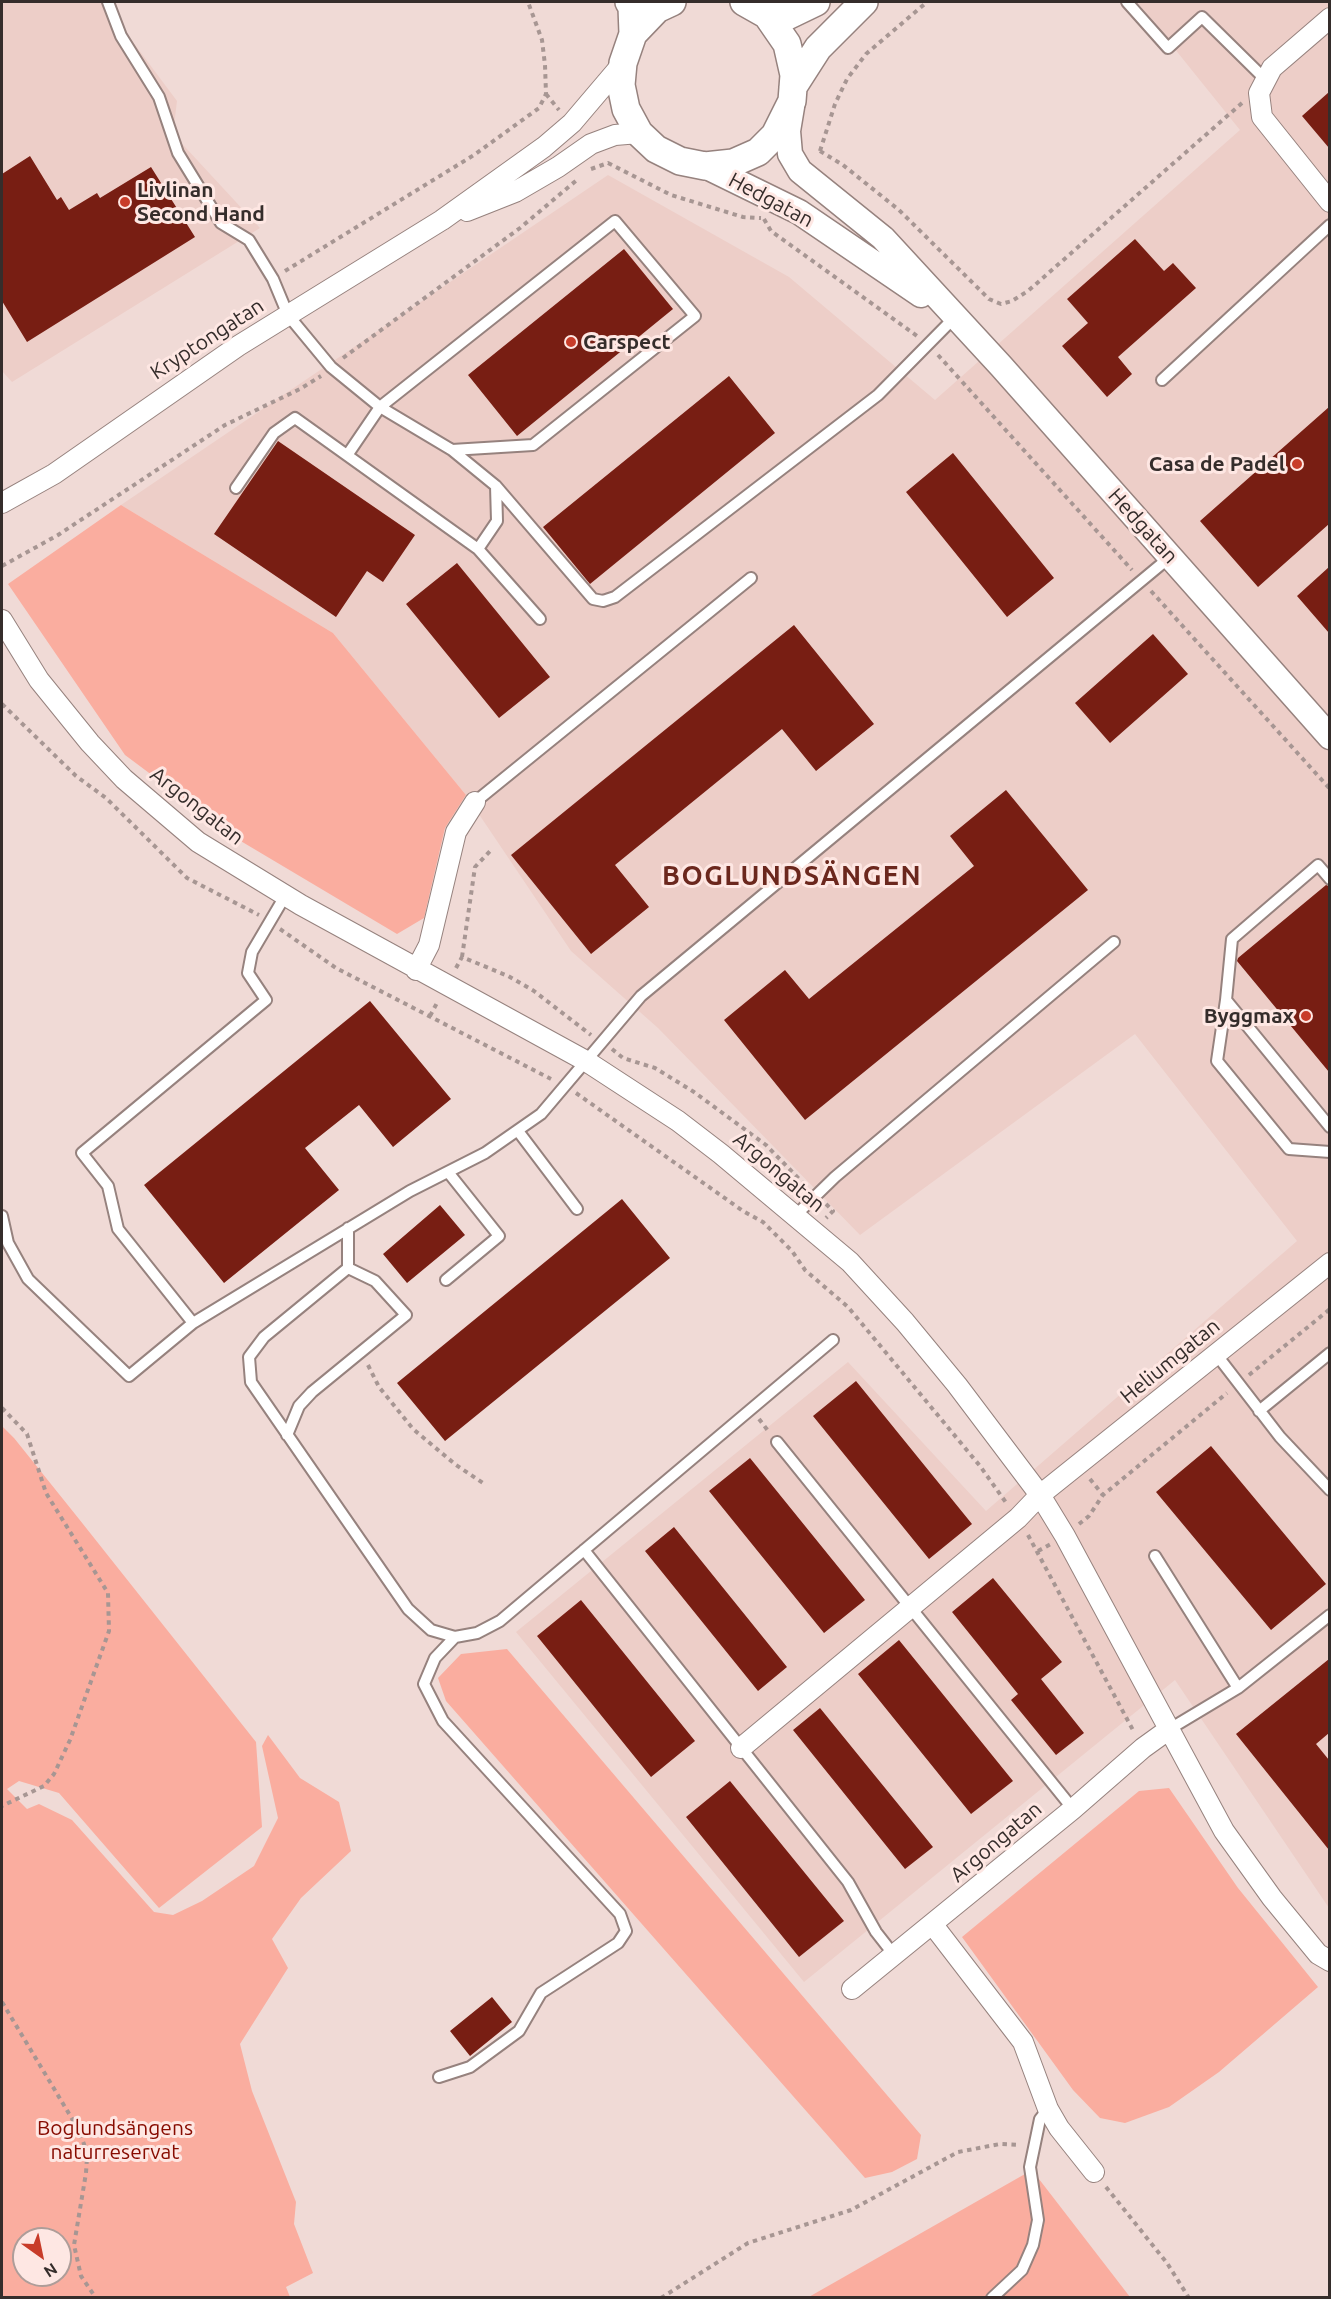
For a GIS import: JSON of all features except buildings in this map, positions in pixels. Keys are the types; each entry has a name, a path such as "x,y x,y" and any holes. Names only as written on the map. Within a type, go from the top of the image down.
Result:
{"main road":[{"path":"629,2 632,7 633,34 623,63 621,85 626,109 639,134 656,149 680,161 705,166 733,163 758,152 775,135 793,94 818,48 864,2"},
{"path":"633,34 657,9 672,2"},
{"path":"744,2 767,15 787,16 816,2"},
{"path":"767,15 786,44 794,75 793,94"}],"street":[{"path":"1329,18 1272,68 1259,93 1262,117 1329,202"},
{"name":"Kryptongatan","path":"2,503 54,474 122,425 288,315 341,285 442,220 544,147 572,123 623,63"},
{"name":"Hedgatan","path":"793,94 788,131 790,154 800,171 883,238 954,318 1001,366 1329,737"},
{"name":"Kryptongatan","path":"442,220 515,192 558,167 591,144 615,135 639,134"},
{"name":"Hedgatan","path":"705,166 799,212 954,318"},
{"name":"Argongatan","path":"2,620 39,680 90,743 124,779 198,842 285,896 416,970 586,1061 678,1121 796,1215 850,1262 905,1322 957,1385 1040,1496 1065,1536 1224,1830 1251,1870 1318,1954 1329,1961"},
{"path":"416,970 429,945 456,832 475,802"},
{"name":"Heliumgatan","path":"1040,1496 1329,1263"},
{"path":"741,1748 1018,1518 1040,1496"},
{"name":"Argongatan","path":"852,1989 1073,1809 1143,1748 1168,1730"},
{"path":"933,1924 1023,2042 1040,2094 1048,2109 1059,2128 1094,2172"}],"lane":[{"path":"108,2 121,36 159,97 178,153 221,223 249,240 273,279 288,315 331,368 380,407 452,450 496,486 593,599 603,601 615,597 878,395 954,318"},
{"path":"1127,2 1168,48 1202,17 1266,80"},
{"path":"348,454 380,407 615,221 695,316 533,445 452,450"},
{"path":"1162,380 1329,225"},
{"path":"236,488 274,433 295,418 478,549 540,619"},
{"path":"478,549 497,521 496,486"},
{"path":"2,1216 8,1243 28,1279 129,1376 193,1323 410,1191 485,1153 541,1114 641,996 1170,556"},
{"path":"475,802 751,578"},
{"path":"1329,879 1318,865 1232,939 1217,1060 1288,1149 1329,1152"},
{"path":"193,1323 118,1229 108,1186 82,1153 266,1000 248,973 252,952 285,896"},
{"path":"796,1215 836,1177 1114,942"},
{"path":"1226,1000 1329,1127"},
{"path":"518,1131 577,1209"},
{"path":"446,1280 499,1236 448,1172"},
{"path":"348,1228 348,1268"},
{"path":"287,1435 299,1406 406,1315 375,1281 348,1268"},
{"path":"348,1268 264,1337 249,1357 251,1382 408,1609 431,1630 455,1637 477,1633 500,1621 833,1340"},
{"path":"1259,1411 1329,1353"},
{"path":"1216,1354 1280,1437 1329,1490"},
{"path":"777,1442 1073,1809"},
{"path":"584,1550 848,1882 876,1932 894,1955"},
{"path":"1155,1556 1238,1688"},
{"path":"1168,1730 1238,1688 1329,1616"},
{"path":"439,2078 470,2067 519,2031 541,1993 618,1943 626,1931 620,1914 443,1721 424,1684 435,1658 455,1637"},
{"path":"992,2298 1022,2270 1033,2245 1038,2220 1030,2167 1040,2119 1048,2109"}],"path":[{"path":"273,279 474,155 539,108 546,94 542,40 528,2"},
{"path":"813,159 820,151 835,104 847,79 866,54 927,2"},
{"path":"546,94 565,116"},
{"path":"820,151 843,165 899,210 989,299 1001,304 1012,301 1028,291 1234,108"},
{"path":"344,358 520,228 592,168 608,163 671,195 743,217 764,219 771,231 910,330 939,356"},
{"path":"2,566 58,535 225,425 317,378"},
{"path":"2,704 76,776 106,798 180,872 204,889 253,912"},
{"path":"462,957 475,867 490,851"},
{"path":"285,932 336,968 539,1073"},
{"path":"585,1097 743,1211 763,1222 792,1251 805,1270 848,1307 980,1466 1018,1518 1038,1551 1143,1748"},
{"path":"1038,1551 1065,1536 1089,1516 1103,1495 1329,1308"},
{"path":"361,1352 379,1387 414,1429 456,1465 486,1485"},
{"path":"2,1408 27,1434 46,1493 108,1593 109,1631 70,1740 54,1774 44,1786 2,1806"},
{"path":"751,1409 777,1442"},
{"path":"2,2002 77,2127 84,2144 87,2157 86,2173 74,2245 81,2276 96,2298"},
{"path":"661,2298 748,2243 851,2210 958,2152 999,2144 1033,2145"},
{"path":"1094,2172 1167,2263 1190,2298"}],"shaded area":[{"path":"2,2 103,2 177,101 173,134 260,228 12,382 2,371"},
{"path":"1137,2 1329,2 1329,1908 1175,1680 804,1982 516,1632 848,1362 986,1511 1297,1241 1135,1034 860,1235 658,1028 571,951 466,795 333,633 121,505 608,175 789,277 935,400 1240,130"}],"green space":[{"path":"121,505 333,633 466,795 445,828 424,918 397,934 239,840 125,755 8,584"},
{"name":"Boglundsängens naturreservat","path":"2,1426 14,1438 256,1742 262,1827 159,1908 59,1793 19,1781 7,1789 27,1809 39,1804 72,1820 154,1912 173,1915 202,1901 254,1866 278,1818 262,1746 268,1735 300,1778 339,1802 351,1851 301,1898 272,1939 288,1968 240,2044 252,2091 296,2202 294,2224 313,2273 286,2287 290,2297 2,2297"},
{"path":"507,1649 921,2135 917,2159 892,2172 865,2178 446,1701 438,1678 461,1654"},
{"path":"1169,1788 1238,1888 1318,1987 1219,2072 1169,2107 1125,2123 1100,2118 1073,2090 962,1937 1139,1791"},
{"path":"1032,2170 1130,2297 807,2298"}],"place":[{"name":"Livlinan Second Hand","path":"125,202"},
{"name":"Carspect","path":"571,342"},
{"name":"Casa de Padel","path":"1297,464"},
{"name":"Byggmax","path":"1306,1016"}],"district":[{"name":"BOGLUNDSÄNGEN","path":"792,876"}]}
